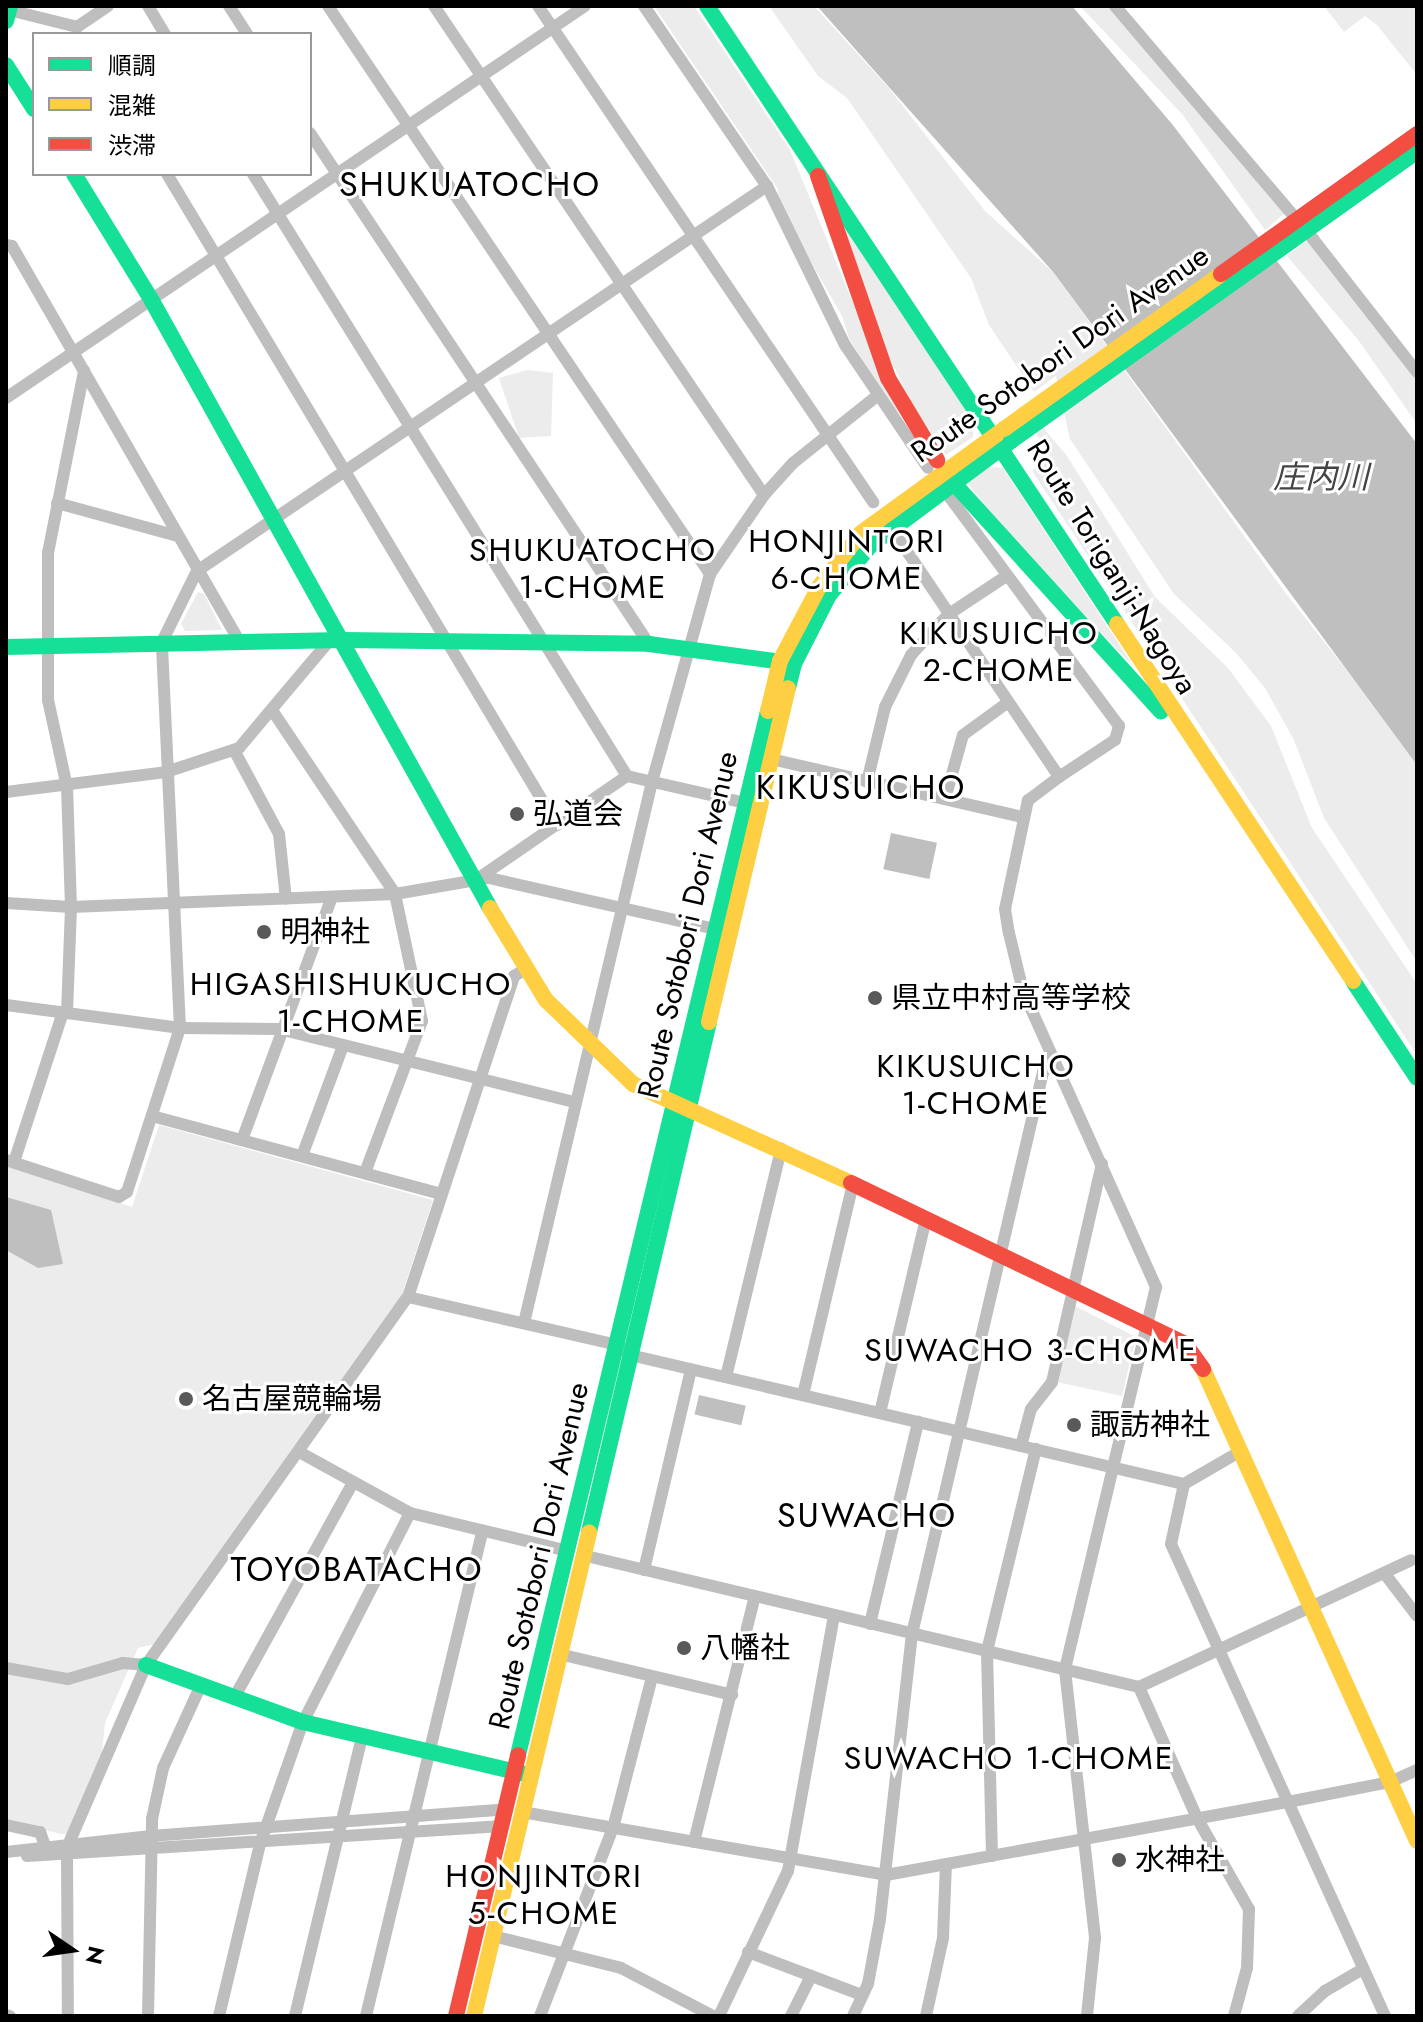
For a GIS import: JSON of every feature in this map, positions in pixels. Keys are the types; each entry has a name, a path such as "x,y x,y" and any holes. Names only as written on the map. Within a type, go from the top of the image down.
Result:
{"main road":[{"name":"Route Toriganji-Nagoya","path":"707,6 1003,438 1183,732 1359,984 1417,1078"},
{"path":"6,65 32,106"},
{"name":"Route Sotobori Dori Avenue","path":"681,1107 715,929 746,803 787,663 829,595 871,545 1003,438 1417,134"},
{"name":"Route Sotobori Dori Avenue","path":"1003,438 1417,151"},
{"path":"816,167 823,203 888,378 932,464"},
{"path":"75,176 152,301 336,640 476,880 524,970 588,1045 633,1084 781,1149 1146,1325 1197,1356 1417,1841"},
{"path":"955,493 1183,732"},
{"path":"6,647 336,640 649,644 787,663"},
{"name":"Route Sotobori Dori Avenue","path":"523,1774 681,1107 771,759 787,663"},
{"name":"Route Sotobori Dori Avenue","path":"456,2016 510,1816 559,1654 575,1553"},
{"path":"146,1665 303,1722 523,1774"},
{"name":"Route Sotobori Dori Avenue","path":"474,2016 493,1936 510,1816"}],"street":[{"path":"8,12 80,30 108,6"},
{"path":"148,6 164,32"},
{"path":"229,6 246,32"},
{"path":"328,6 710,574"},
{"path":"434,6 764,495"},
{"path":"538,6 873,502"},
{"path":"6,398 585,6"},
{"path":"644,6 767,186 845,345 877,396 932,464"},
{"path":"1115,6 1313,239 1417,372"},
{"path":"312,136 649,644"},
{"path":"168,176 557,825"},
{"path":"254,176 627,776 746,803"},
{"path":"84,371 48,553 48,700 67,787 71,907 65,1012 10,1161 119,1197 127,1192 180,1028 162,642 197,571 767,186"},
{"path":"6,245 12,246 239,641"},
{"path":"524,1323 652,782 686,648 710,574 764,495 825,433 877,396"},
{"path":"955,493 1005,577 1119,726 1115,740 1028,800 1005,909 1023,991 1156,1287 1065,1670 1095,1938 1087,2016"},
{"path":"57,503 178,536"},
{"path":"896,535 1059,777"},
{"path":"867,782 892,689 917,646 949,614 1005,577"},
{"path":"6,792 67,787 166,772 234,750 336,640"},
{"path":"945,799 963,735 1007,703"},
{"path":"272,710 395,894 422,1021 365,1173"},
{"path":"234,750 279,834 286,899"},
{"path":"771,759 1023,817"},
{"path":"476,880 627,776"},
{"path":"6,903 71,907 395,894 489,878 715,929"},
{"path":"242,1140 279,1029 332,897"},
{"path":"68,2016 68,1847 146,1665 301,1453 408,1297 514,976 524,970"},
{"path":"6,1005 180,1028 279,1029 575,1102"},
{"path":"302,1156 343,1046"},
{"path":"853,2016 862,1995 886,1875 912,1634 1043,1072 1055,1063"},
{"path":"152,1116 442,1194"},
{"path":"726,1377 781,1149"},
{"path":"1021,1446 1031,1409 1052,1382 1102,1164"},
{"path":"803,1395 853,1184"},
{"path":"880,1413 926,1219"},
{"path":"408,1297 524,1323 691,1369 1184,1484 1241,1451"},
{"path":"644,1570 691,1369"},
{"path":"870,1624 918,1422"},
{"path":"992,1856 987,1651 1036,1449"},
{"path":"301,1453 352,1484 410,1513 1139,1687 1411,1560"},
{"path":"234,1698 352,1484"},
{"path":"1184,1484 1171,1544 1385,2016"},
{"path":"219,2016 260,1844 303,1722 410,1513"},
{"path":"366,2016 482,1532"},
{"path":"1385,1574 1417,1616"},
{"path":"694,1842 755,1596"},
{"path":"719,2016 789,1859 834,1615"},
{"path":"559,1654 732,1695"},
{"path":"6,1668 68,1679 123,1663 146,1665"},
{"path":"540,2016 562,1952 613,1828 652,1677"},
{"path":"148,2016 151,1836 163,1768 200,1687"},
{"path":"1139,1687 1197,1818 1249,1909 1247,1968 1234,2016"},
{"path":"295,2016 362,1736"},
{"path":"6,1854 151,1836 266,1827 415,1816 510,1816 613,1828 886,1875 1390,1782 1417,1770"},
{"path":"6,1854 45,1846 150,1850 411,1833 510,1816"},
{"path":"6,1825 40,1832 45,1846"},
{"path":"926,2016 943,1938 946,1864"},
{"path":"493,1936 621,1968 713,2016"},
{"path":"748,1952 862,1995"},
{"path":"1298,2016 1325,1991 1363,1969"},
{"path":"791,2016 811,1976"}],"shaded area":[{"path":"654,6 694,6 790,150 907,434 849,338 842,316 779,206 778,189"},
{"path":"769,6 814,6 888,87 985,211 1054,273 1284,591 1417,759 1417,962 1324,818 1294,740 1265,688 1237,654 1174,594 1070,439 1056,376 1034,392 989,325 971,278 847,98 818,76"},
{"path":"1080,6 1110,6 1285,213 1265,230 1182,114"},
{"path":"1324,6 1417,6 1417,75 1377,25 1365,16 1344,32"},
{"path":"851,229 974,423 973,437 946,455 914,409 880,337 841,230"},
{"path":"1308,240 1417,379 1417,424 1359,341 1287,256"},
{"path":"527,370 553,373 551,436 519,438 499,378"},
{"path":"1034,417 1067,456 1155,597 1228,668 1271,726 1312,828 1417,984 1417,1055 1032,471 1050,455 1028,421"},
{"path":"990,467 1003,468 1134,667 1003,531 967,482"},
{"path":"198,592 204,594 222,630 185,631 181,624"},
{"path":"159,1125 433,1200 399,1303 155,1644 138,1648 105,1723 102,1753 67,1834 61,1834 6,1821 6,1165 132,1207"},
{"path":"1075,1306 1136,1337 1122,1396 1057,1382"}],"water":[{"name":"庄内川","path":"817,6 1072,6 1172,124 1417,444 1417,765 1054,273"},
{"path":"891,833 937,843 929,879 883,869"},
{"path":"6,1197 51,1210 63,1264 38,1268 6,1250"},
{"path":"699,1395 746,1406 741,1425 695,1414"}],"traffic: fast":[{"path":"6,21 10,6"},
{"path":"707,6 1117,624"},
{"path":"6,65 32,106"},
{"path":"1011,441 1417,151"},
{"path":"75,176 152,301 490,908"},
{"path":"788,688 794,664 829,595 871,545 1011,441"},
{"path":"960,490 1161,712"},
{"path":"6,647 343,640 649,644 789,663"},
{"path":"518,1755 768,711"},
{"path":"1353,981 1417,1078"},
{"path":"589,1532 709,1022"},
{"path":"146,1665 303,1722 525,1774"}],"traffic: slow":[{"path":"1004,429 1221,274"},
{"path":"768,711 780,661 819,587 861,533 1004,429"},
{"path":"1117,624 1353,981"},
{"path":"709,1022 788,688"},
{"path":"490,908 546,1000 633,1084 851,1183"},
{"path":"1203,1369 1417,1841"},
{"path":"474,2016 589,1532"}],"traffic: jam":[{"path":"1221,274 1417,134"},
{"path":"818,176 888,378 937,460"},
{"path":"851,1183 1185,1344 1203,1369"},
{"path":"456,2016 518,1755"}],"place":[{"name":"弘道会","path":"517,814"},
{"name":"明神社","path":"264,932"},
{"name":"県立中村高等学校","path":"875,998"},
{"name":"名古屋競輪場","path":"186,1399"},
{"name":"諏訪神社","path":"1074,1425"},
{"name":"八幡社","path":"684,1648"},
{"name":"水神社","path":"1119,1860"}],"district":[{"name":"SHUKUATOCHO","path":"470,185"},
{"name":"HONJINTORI 6-CHOME","path":"847,560"},
{"name":"SHUKUATOCHO 1-CHOME","path":"593,570"},
{"name":"KIKUSUICHO 2-CHOME","path":"999,652"},
{"name":"KIKUSUICHO","path":"861,788"},
{"name":"HIGASHISHUKUCHO 1-CHOME","path":"351,1004"},
{"name":"KIKUSUICHO 1-CHOME","path":"976,1086"},
{"name":"SUWACHO 3-CHOME","path":"1031,1350"},
{"name":"SUWACHO","path":"867,1516"},
{"name":"TOYOBATACHO","path":"357,1570"},
{"name":"SUWACHO 1-CHOME","path":"1009,1758"},
{"name":"HONJINTORI 5-CHOME","path":"544,1896"}]}
